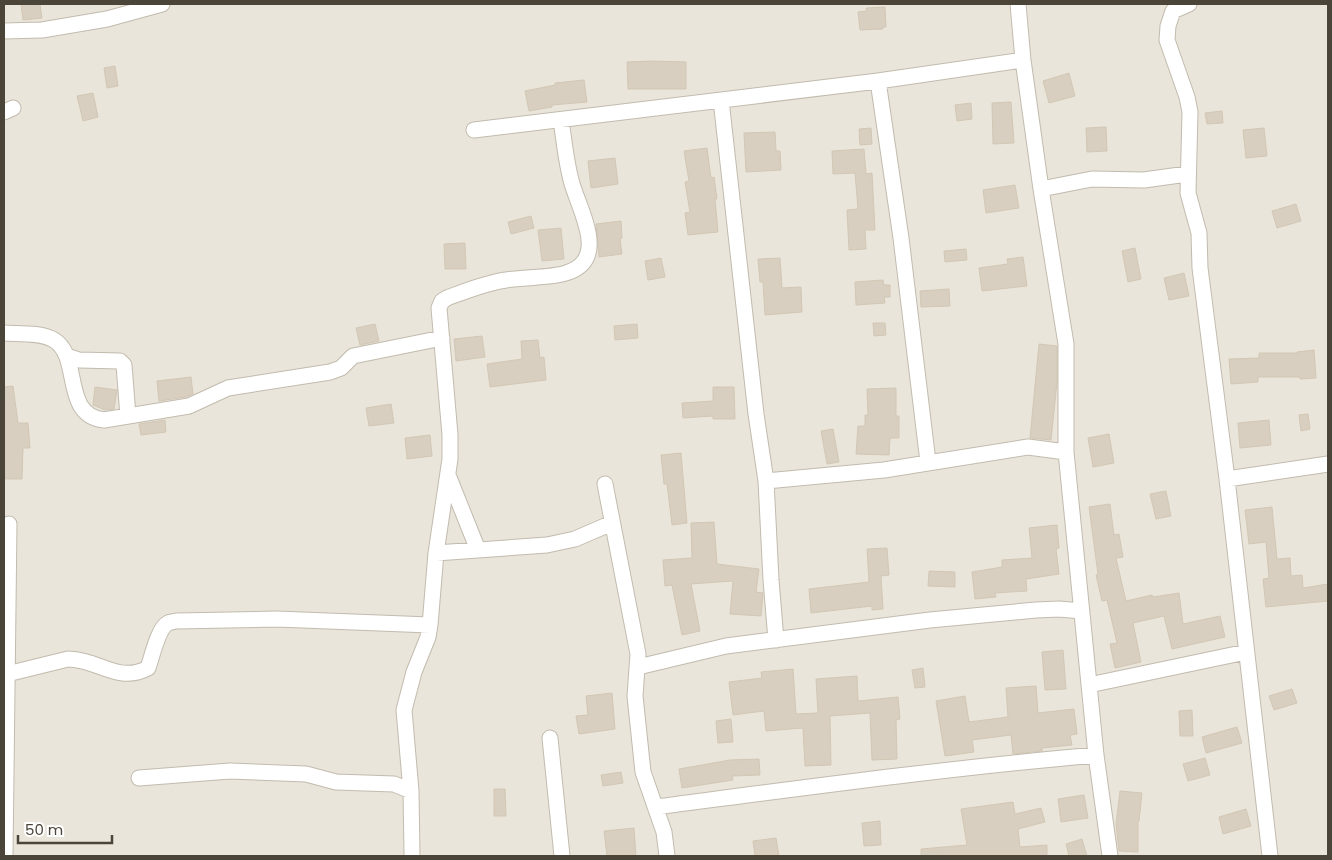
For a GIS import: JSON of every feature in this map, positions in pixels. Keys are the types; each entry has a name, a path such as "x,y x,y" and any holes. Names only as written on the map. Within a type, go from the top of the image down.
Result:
{"street":[{"path":"4,31 42,30 107,19 162,4"},
{"path":"1018,4 1023,60 1041,189 1066,344 1066,452 1108,856"},
{"path":"1189,4 1173,11 1168,26 1167,40 1190,112 1188,193 1199,233 1200,268 1227,479 1270,856"},
{"path":"474,130 878,81 1023,60"},
{"path":"878,81 901,238 928,462"},
{"path":"721,100 756,414 766,481 776,640"},
{"path":"412,856 411,791 404,710 414,672 428,638 436,553 448,475 450,435 439,308 442,301 447,298 499,281 565,274 579,267 588,256 589,242 586,222 571,181 561,120"},
{"path":"1041,189 1092,179 1144,180 1187,174"},
{"path":"4,333 43,336 53,339 67,356 76,396 87,412 95,419 104,420 189,406 228,388 330,372 341,368 353,356 442,338"},
{"path":"67,356 86,361 120,361 124,365 128,416"},
{"path":"766,481 884,470 1028,447 1066,452"},
{"path":"1227,479 1328,464"},
{"path":"448,475 478,550"},
{"path":"605,484 638,654 635,696 643,772 664,832 667,856"},
{"path":"436,553 547,545 575,539 612,523"},
{"path":"5,856 7,674 5,603 9,524"},
{"path":"638,666 726,646 976,615 1052,609 1082,611"},
{"path":"7,674 68,659 78,659 113,672 128,674 140,672 148,668 163,627 168,623 176,621 277,619 430,625"},
{"path":"1089,685 1246,652"},
{"path":"550,738 562,856"},
{"path":"656,807 833,784 1096,755"},
{"path":"139,778 230,771 298,773 336,782 394,784 411,791"}],"shaded area":[{"path":"4,4 1328,4 1328,856 4,856"}],"building":[{"path":"21,4 40,4 42,18 23,20"},
{"path":"885,7 886,27 882,27 883,29 860,30 858,12 867,11 866,8"},
{"path":"627,62 686,62 686,89 628,89"},
{"path":"115,66 118,86 107,88 104,68"},
{"path":"1069,73 1075,96 1049,103 1043,81"},
{"path":"584,80 587,102 552,105 552,107 529,111 525,91 555,85 555,83"},
{"path":"93,93 98,117 83,121 77,96"},
{"path":"1011,102 1014,143 993,144 992,103"},
{"path":"971,103 972,119 957,121 955,105"},
{"path":"1222,111 1223,123 1207,124 1205,113"},
{"path":"1106,127 1107,151 1087,152 1086,128"},
{"path":"871,128 872,144 860,145 859,129"},
{"path":"1264,128 1267,156 1246,158 1243,130"},
{"path":"775,132 776,151 780,151 781,170 746,172 744,133"},
{"path":"707,148 711,178 714,177 717,199 715,199 718,232 688,235 685,213 690,212 685,182 689,181 684,151"},
{"path":"864,149 866,174 872,173 875,230 865,230 866,249 849,250 847,210 858,209 855,173 833,174 832,151"},
{"path":"615,158 618,184 591,188 588,161"},
{"path":"1015,185 1019,208 986,213 983,190"},
{"path":"1296,204 1301,221 1277,228 1272,211"},
{"path":"531,216 534,228 511,234 508,222"},
{"path":"621,221 622,238 620,239 622,254 599,257 596,224"},
{"path":"561,228 564,259 542,261 538,230"},
{"path":"465,243 466,269 445,269 444,244"},
{"path":"1135,248 1141,279 1128,282 1122,251"},
{"path":"966,249 967,260 945,262 944,251"},
{"path":"1023,257 1027,286 982,291 979,268 1008,264 1007,259"},
{"path":"661,258 665,277 648,280 645,261"},
{"path":"780,258 782,288 801,287 802,312 765,315 763,282 760,282 758,259"},
{"path":"1184,273 1189,296 1169,300 1164,278"},
{"path":"883,280 884,285 890,285 890,297 884,297 885,303 856,305 855,282"},
{"path":"949,289 950,306 921,307 920,291"},
{"path":"873,323 885,323 886,335 874,336"},
{"path":"375,324 379,341 360,345 356,328"},
{"path":"637,324 638,338 615,340 614,326"},
{"path":"482,336 485,357 456,361 454,339"},
{"path":"538,340 540,358 544,357 546,380 490,387 487,364 522,359 521,341"},
{"path":"1039,344 1057,346 1057,382 1051,440 1030,438"},
{"path":"1314,350 1316,378 1258,377 1258,382 1231,384 1229,359 1259,358 1259,353 1297,353"},
{"path":"191,377 193,394 186,397 159,401 157,381"},
{"path":"13,386 18,423 28,423 30,448 23,448 22,479 4,479 4,387"},
{"path":"95,387 117,390 114,409 105,410 93,405"},
{"path":"713,387 734,387 735,419 713,419 713,416 683,418 682,403 713,401"},
{"path":"896,388 896,416 899,416 899,438 890,438 889,455 856,454 858,426 865,426 865,415 868,415 867,389"},
{"path":"391,404 394,423 369,426 366,408"},
{"path":"1308,414 1310,429 1301,431 1299,415"},
{"path":"165,420 166,432 141,435 139,424"},
{"path":"1269,420 1271,445 1240,448 1238,423"},
{"path":"833,429 839,462 827,464 821,431"},
{"path":"1109,434 1114,463 1093,467 1088,438"},
{"path":"430,435 432,456 407,459 405,438"},
{"path":"681,453 687,523 672,525 667,484 664,484 661,455"},
{"path":"1166,491 1171,516 1156,519 1150,494"},
{"path":"1110,504 1114,535 1119,534 1123,557 1116,558 1126,601 1152,595 1153,597 1179,593 1183,624 1220,616 1225,637 1172,649 1164,616 1133,623 1141,662 1115,668 1110,644 1117,643 1107,600 1102,601 1096,575 1098,574 1089,507"},
{"path":"1272,507 1277,559 1290,558 1291,576 1302,575 1303,588 1328,584 1328,601 1266,607 1263,579 1269,578 1266,542 1249,544 1245,510"},
{"path":"714,522 717,564 759,569 756,592 763,593 761,616 730,614 733,581 691,584 700,631 682,635 672,585 665,586 663,560 692,558 691,523"},
{"path":"1057,525 1059,548 1056,549 1059,574 1026,579 1027,591 995,593 996,597 975,599 972,572 1002,567 1002,560 1032,558 1029,528"},
{"path":"887,548 889,575 881,576 883,609 872,610 872,606 811,613 809,589 869,582 867,549"},
{"path":"929,571 955,572 955,587 928,586"},
{"path":"1063,650 1066,689 1045,690 1042,652"},
{"path":"923,668 925,687 915,688 912,670"},
{"path":"793,669 796,714 818,713 816,679 857,676 858,701 898,697 900,719 896,720 897,759 872,760 870,713 830,716 831,765 805,766 803,728 766,731 764,711 733,715 729,682 762,678 761,672"},
{"path":"1036,686 1038,713 1074,709 1077,734 1070,735 1072,745 1042,748 1042,751 1013,754 1011,735 972,740 974,752 945,756 936,701 965,696 969,722 1008,717 1006,688"},
{"path":"1292,689 1297,703 1274,710 1269,696"},
{"path":"612,693 615,729 579,734 576,716 588,715 586,696"},
{"path":"1192,710 1193,736 1180,736 1179,711"},
{"path":"731,719 733,742 718,743 716,721"},
{"path":"1237,727 1242,743 1206,753 1202,737"},
{"path":"1205,758 1210,775 1188,781 1183,764"},
{"path":"759,759 760,775 732,776 733,780 682,788 679,769 730,760"},
{"path":"621,772 623,783 603,786 601,775"},
{"path":"494,789 505,789 506,816 494,816"},
{"path":"1120,791 1142,793 1138,821 1138,852 1119,851 1116,824"},
{"path":"1084,795 1088,818 1061,822 1058,799"},
{"path":"1013,802 1015,814 1041,808 1045,822 1018,829 1020,847 1047,845 1047,856 921,856 921,849 967,845 961,809"},
{"path":"1246,809 1251,826 1223,834 1219,817"},
{"path":"880,821 881,845 864,846 862,823"},
{"path":"634,828 636,856 607,856 604,831"},
{"path":"776,838 779,856 755,856 753,841"},
{"path":"1082,839 1087,856 1069,856 1066,844"}]}
